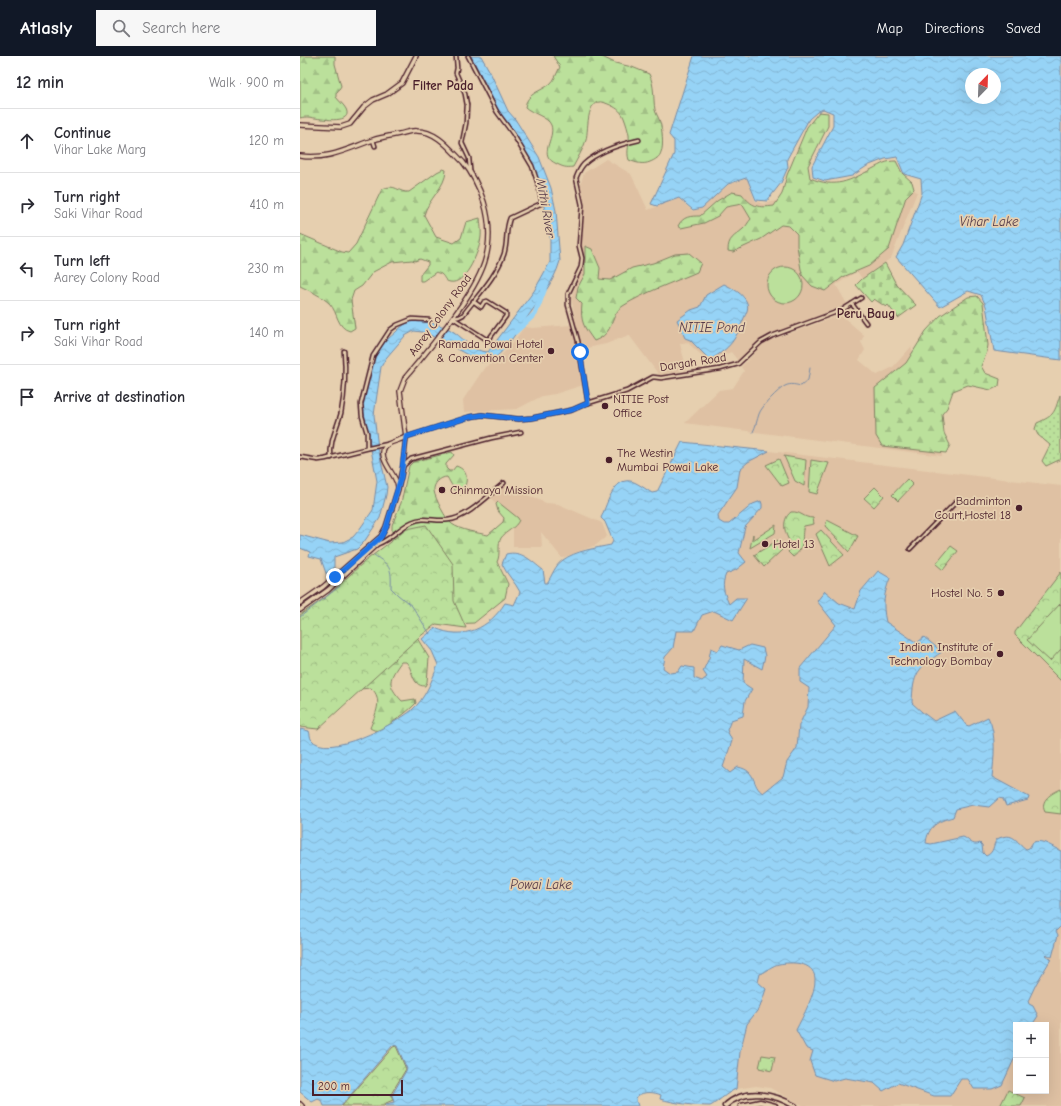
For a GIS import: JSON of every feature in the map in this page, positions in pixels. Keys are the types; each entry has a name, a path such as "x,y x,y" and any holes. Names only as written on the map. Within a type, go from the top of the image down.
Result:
{"main road":[{"path":"300,125 341,127 350,124 364,107 387,94 402,83 416,56"},
{"name":"Aarey Colony Road","path":"300,156 323,157 334,155 373,140 416,130 427,132 446,144 470,170 479,188 489,227 489,242 486,261 479,278 453,318 405,378 400,391 406,437 403,466 398,489 386,528 376,543"},
{"path":"398,489 396,481 385,463 384,451 388,444 406,437"},
{"path":"300,603 335,577 376,543"},
{"path":"300,610 338,581 376,543"},
{"path":"335,577 338,581"},
{"path":"316,592 319,597"},
{"path":"725,1106 730,1101 745,1095 766,1094 785,1100 796,1106"},
{"path":"741,1106 760,1102 774,1106"}],"street":[{"path":"456,56 456,73 465,94 467,105 466,123 462,143 469,158 470,170"},
{"path":"453,318 463,315 494,273 506,248 506,230 510,218 542,203 532,166 513,134 497,112 468,56"},
{"path":"373,140 375,146"},
{"path":"588,403 578,341 568,305 568,294 582,262 578,246 582,205 576,178 583,164 597,155 626,142 639,140"},
{"name":"Dargah Road","path":"406,437 469,417 482,415 519,419 572,410 588,403 627,391 653,377 661,378 720,369 738,364 761,342 772,336 842,310 861,298"},
{"path":"453,318 489,340 506,316 506,313 487,301 484,302 481,307 473,301"},
{"path":"852,304 866,324"},
{"path":"368,448 367,433 360,404 373,356 390,330 397,325 412,319 430,320"},
{"path":"331,458 331,446 339,421 344,393 344,351"},
{"path":"403,466 412,459 491,438 521,432"},
{"path":"300,457 318,460 388,444"},
{"path":"376,543 386,541 410,523 422,519 448,520 466,514 504,483"},
{"path":"910,549 956,502"}],"shaded area":[{"path":"606,159 631,174 648,210 679,198 692,211 702,208 728,185 747,178 755,201 763,204 893,173 917,192 891,258 862,279 857,271 836,285 847,304 765,336 738,361 731,352 709,362 687,342 680,344 687,370 659,375 629,335 606,344 582,349 571,298 584,265 581,246 585,204 580,186 584,173"},
{"path":"841,315 864,335 861,342 865,350 859,360 877,375 893,367 911,347 940,420 944,437 942,456 685,423 719,390 733,388 744,371 741,367 765,342"},
{"path":"571,325 581,366 583,385 555,394 542,396 517,409 464,412 463,400 485,367 495,362 512,344 524,327 533,328"},
{"name":"Indian Institute of Technology Bombay","path":"769,451 1061,486 1061,851 1048,844 1034,841 1026,849 995,847 991,853 986,856 983,853 983,847 973,844 963,837 931,844 926,843 931,828 939,821 953,817 956,809 973,805 989,806 999,798 1003,799 1007,806 991,777 994,756 969,726 934,721 912,703 913,682 924,664 942,653 924,637 917,643 886,622 883,610 884,594 890,578 878,571 861,591 855,609 839,603 825,591 836,625 800,668 809,688 808,707 799,725 797,748 787,762 783,777 764,793 759,790 754,777 730,773 723,767 732,741 727,730 731,720 743,716 745,701 752,689 743,683 744,659 750,645 739,650 722,645 709,658 703,671 708,677 702,682 679,672 670,673 663,668 665,657 673,648 676,631 702,615 715,611 729,604 724,593 723,582 726,574 736,570 745,527 762,508 753,504 729,524 724,524 719,521 718,515 737,487 740,469 748,462"},
{"path":"504,485 546,503 558,504 602,523 607,536 596,545 562,558 541,532 542,547 513,547 513,522 490,497"},
{"path":"1061,926 1061,1106 804,1106 770,1088 756,1086 736,1089 740,1052 747,1024 760,1007 758,982 760,974 778,964 798,962 809,967 815,977 812,994 797,1030 813,1050 834,1081 845,1078 874,1083 883,1091 898,1082 933,1096 961,1079 1001,1085 1013,1061 1013,1094 1049,1094 1049,1022 1034,1022 1037,1016 1028,1001 1051,959 1045,955 1046,953 1051,957 1056,931"}],"green space":[{"path":"300,56 335,56 335,64 341,86 336,94 336,97 346,109 347,114 344,118 333,120 309,117 300,118"},
{"path":"553,56 600,56 615,63 632,67 649,74 653,88 655,110 660,122 663,142 662,150 658,157 647,163 637,163 629,160 629,135 623,115 615,108 601,102 595,103 592,107 588,120 586,140 573,167 563,167 551,160 547,151 552,130 551,125 543,117 525,107 526,102 534,93 546,87 555,78 560,67"},
{"path":"819,112 828,113 828,126 808,166 810,178 827,183 842,182 856,177 884,163 896,161 902,173 912,182 914,189 906,197 889,249 869,266 843,277 825,291 812,286 802,275 797,246 797,234 789,226 781,225 761,239 733,252 728,251 730,240 744,228 751,219 742,204 726,207 718,216 704,223 681,228 678,226 685,218 700,216 717,201 732,192 742,194 749,202 759,207 774,206 782,194 787,175 807,127"},
{"path":"443,169 446,170 443,182 426,209 424,215 436,237 454,243 461,238 466,222 480,218 480,243 470,268 461,279 455,282 446,280 441,274 436,272 423,281 420,281 420,275 428,265 428,262 420,259 415,261 392,262 373,272 362,286 354,291 351,300 355,328 350,331 346,329 340,324 333,308 327,301 300,286 300,234 342,252 348,253 356,244 382,189 391,187 409,192"},
{"path":"585,246 592,249 600,268 599,279 610,280 632,268 653,263 675,254 689,253 701,263 697,272 649,292 623,306 616,314 606,333 601,338 594,341 582,320 582,304 576,298 578,287 585,274"},
{"path":"885,263 896,284 916,305 898,318 888,305 886,307 874,299 871,302 856,285"},
{"path":"789,267 798,272 802,278 802,292 798,298 789,303 781,303 772,298 768,292 767,281 772,272 778,268"},
{"path":"977,296 983,303 988,345 987,352 981,366 985,373 1000,379 999,386 991,390 968,385 953,391 947,408 942,414 944,433 950,445 946,453 882,446 876,436 875,388 906,363 926,331 940,316 968,297"},
{"path":"1060,395 1061,459 1046,466 1042,461 1050,445 1038,435 1035,429 1037,423 1053,413"},
{"path":"452,452 454,455 446,464 446,468 449,471 452,471 456,466 461,468 466,474 466,482 461,495 455,490 447,477 438,481 434,488 435,494 444,514 450,522 464,530 488,535 503,522 504,518 498,511 496,504 498,502 519,520 516,525 501,538 499,544 499,556 497,562 508,584 505,598 474,623 452,624 392,548 392,525 401,503 409,466 413,462"},
{"path":"784,456 806,460 804,486 795,481"},
{"path":"779,459 789,483 782,486 766,465"},
{"path":"811,460 829,463 817,494 809,492"},
{"path":"907,479 913,485 898,501 892,495"},
{"path":"875,487 884,496 874,507 864,498"},
{"path":"791,512 813,518 814,524 804,526 802,546 793,557 788,552 793,545 786,534 785,529 786,520"},
{"path":"827,520 858,536 849,552 825,526"},
{"path":"426,525 453,564 454,601 466,628 436,624 418,638 318,729 300,727 300,615 326,597 364,562 407,529"},
{"path":"776,525 775,533 750,548 753,534 753,540"},
{"path":"821,530 844,555 830,566 816,534"},
{"path":"778,540 783,549 764,567 754,555"},
{"path":"951,546 958,551 943,570 936,564"},
{"path":"1061,572 1061,681 1015,635 1015,632"},
{"path":"1060,604 1061,649 1050,661 1027,640"},
{"path":"414,633 429,658 427,682 425,686 417,683 409,665 406,662 401,662 392,677 391,686 402,701 415,699 416,703 388,726 378,730 372,729 370,728 376,713 378,702 377,697 371,688 360,689"},
{"path":"1061,789 1061,814 1045,812 1044,804 1047,798"},
{"path":"396,1046 406,1069 391,1094 393,1100 386,1103 384,1106 342,1106 393,1047"},
{"path":"762,1055 775,1057 772,1071 759,1068"},
{"path":"1008,1090 1013,1092 1013,1094 1025,1098 1021,1106 1000,1106"}],"water":[{"path":"471,56 481,56 508,111 515,119 539,157 551,188 556,211 560,261 554,277 540,300 507,345 493,359 481,362 432,336 414,331 405,336 386,358 381,367 374,415 378,448 387,487 380,518 364,542 357,549 334,557 334,571 327,576 321,559 309,556 310,552 300,548 300,535 330,543 343,542 353,537 373,510 377,481 362,402 371,369 381,347 404,325 409,322 418,321 446,327 472,347 488,352 534,291 550,262 550,238 546,214 533,164 513,131 498,111"},
{"name":"Vihar Lake","path":"694,56 1061,56 1061,360 994,351 986,306 981,295 968,291 940,307 896,257 903,245 922,193 921,179 904,174 897,157 885,159 867,166 852,176 825,181 813,177 812,166 833,126 833,113 823,109 809,119 787,159 788,167 781,183 767,201 756,200 746,178 728,184 702,208 693,210 679,198 657,206 651,204 674,154 674,141 669,135"},
{"name":"NITIE Pond","path":"724,284 743,297 748,305 738,333 732,343 710,360 690,340 685,338 677,320 691,310 700,307 706,295"},
{"name":"Powai Lake","path":"682,442 769,451 748,462 740,469 737,487 718,515 719,521 724,524 729,524 753,504 761,501 762,508 745,527 739,553 746,562 736,570 726,574 723,585 729,604 736,598 747,598 733,620 714,611 702,615 694,631 676,631 673,648 665,657 663,668 670,673 678,672 682,666 694,668 694,678 702,681 707,677 703,671 709,658 711,648 718,651 722,645 739,650 750,645 763,648 765,656 762,669 744,659 743,683 752,689 745,701 743,716 731,720 727,730 732,741 723,767 730,773 738,767 749,772 759,790 763,793 783,777 787,762 797,748 799,725 808,707 809,688 800,682 800,668 836,625 817,601 825,591 839,603 855,609 861,591 878,571 890,578 884,599 886,622 917,643 924,637 942,652 927,663 915,678 912,703 934,721 955,711 966,725 969,726 988,717 991,723 994,739 992,777 1029,797 1028,800 1006,806 1003,799 999,798 989,807 973,805 956,809 953,817 943,820 931,828 926,843 931,844 963,837 975,844 980,843 982,845 983,853 986,856 991,853 997,839 1007,836 1014,838 1026,849 1029,848 1033,842 1037,841 1044,842 1061,851 1061,926 1056,931 1058,935 1052,957 1046,954 1045,955 1051,959 1028,1001 1029,1004 1033,1006 1038,1016 1034,1022 1013,1022 1013,1061 1002,1085 992,1089 974,1089 968,1079 961,1079 950,1096 934,1096 898,1083 883,1091 874,1083 845,1078 834,1081 815,1075 810,1061 813,1051 806,1048 796,1030 811,997 815,984 815,978 810,968 806,966 795,963 784,963 772,967 760,974 758,982 766,989 760,1007 747,1024 740,1052 736,1089 710,1106 691,1105 660,1099 661,1095 649,1092 637,1096 636,1100 638,1106 385,1106 386,1104 394,1102 392,1095 407,1069 397,1046 393,1045 341,1106 324,1106 322,1101 318,1099 312,1102 300,1092 300,729 309,731 311,739 319,745 331,746 362,738 404,716 417,706 421,700 431,683 438,665 432,651 422,639 435,628 446,632 456,633 475,630 499,612 505,603 514,605 520,592 502,564 506,554 512,553 526,557 543,570 545,583 547,583 560,562 573,554 611,545 613,541 605,522 601,518 611,494 619,484 624,481 632,481 652,493 657,492"}],"waterway":[{"name":"Mithi River","path":"515,332 535,314 544,290"},
{"path":"753,432 760,411 767,403 785,386 791,384 801,386 808,380 810,368"},
{"path":"374,555 384,562 389,568 391,588 412,606 430,634"},
{"path":"300,617 340,586"}],"place":[{"name":"Ramada Powai Hotel & Convention Center","path":"551,351"},
{"name":"NITIE Post Office","path":"605,406"},
{"name":"The Westin Mumbai Powai Lake","path":"609,460"},
{"name":"Chinmaya Mission","path":"442,490"},
{"name":"Badminton Court,Hostel 18","path":"1019,508"},
{"name":"Hotel 13","path":"765,544"},
{"name":"Hostel No. 5","path":"1001,593"},
{"name":"Indian Institute of Technology Bombay","path":"1000,654"}],"district":[{"name":"Filter Pada","path":"443,85"},
{"name":"Peru Baug","path":"866,313"}],"route":[{"path":"335,577 381,537 386,528 401,477 406,437 469,417 482,415 519,419 532,418 572,410 588,403 580,352"}]}
